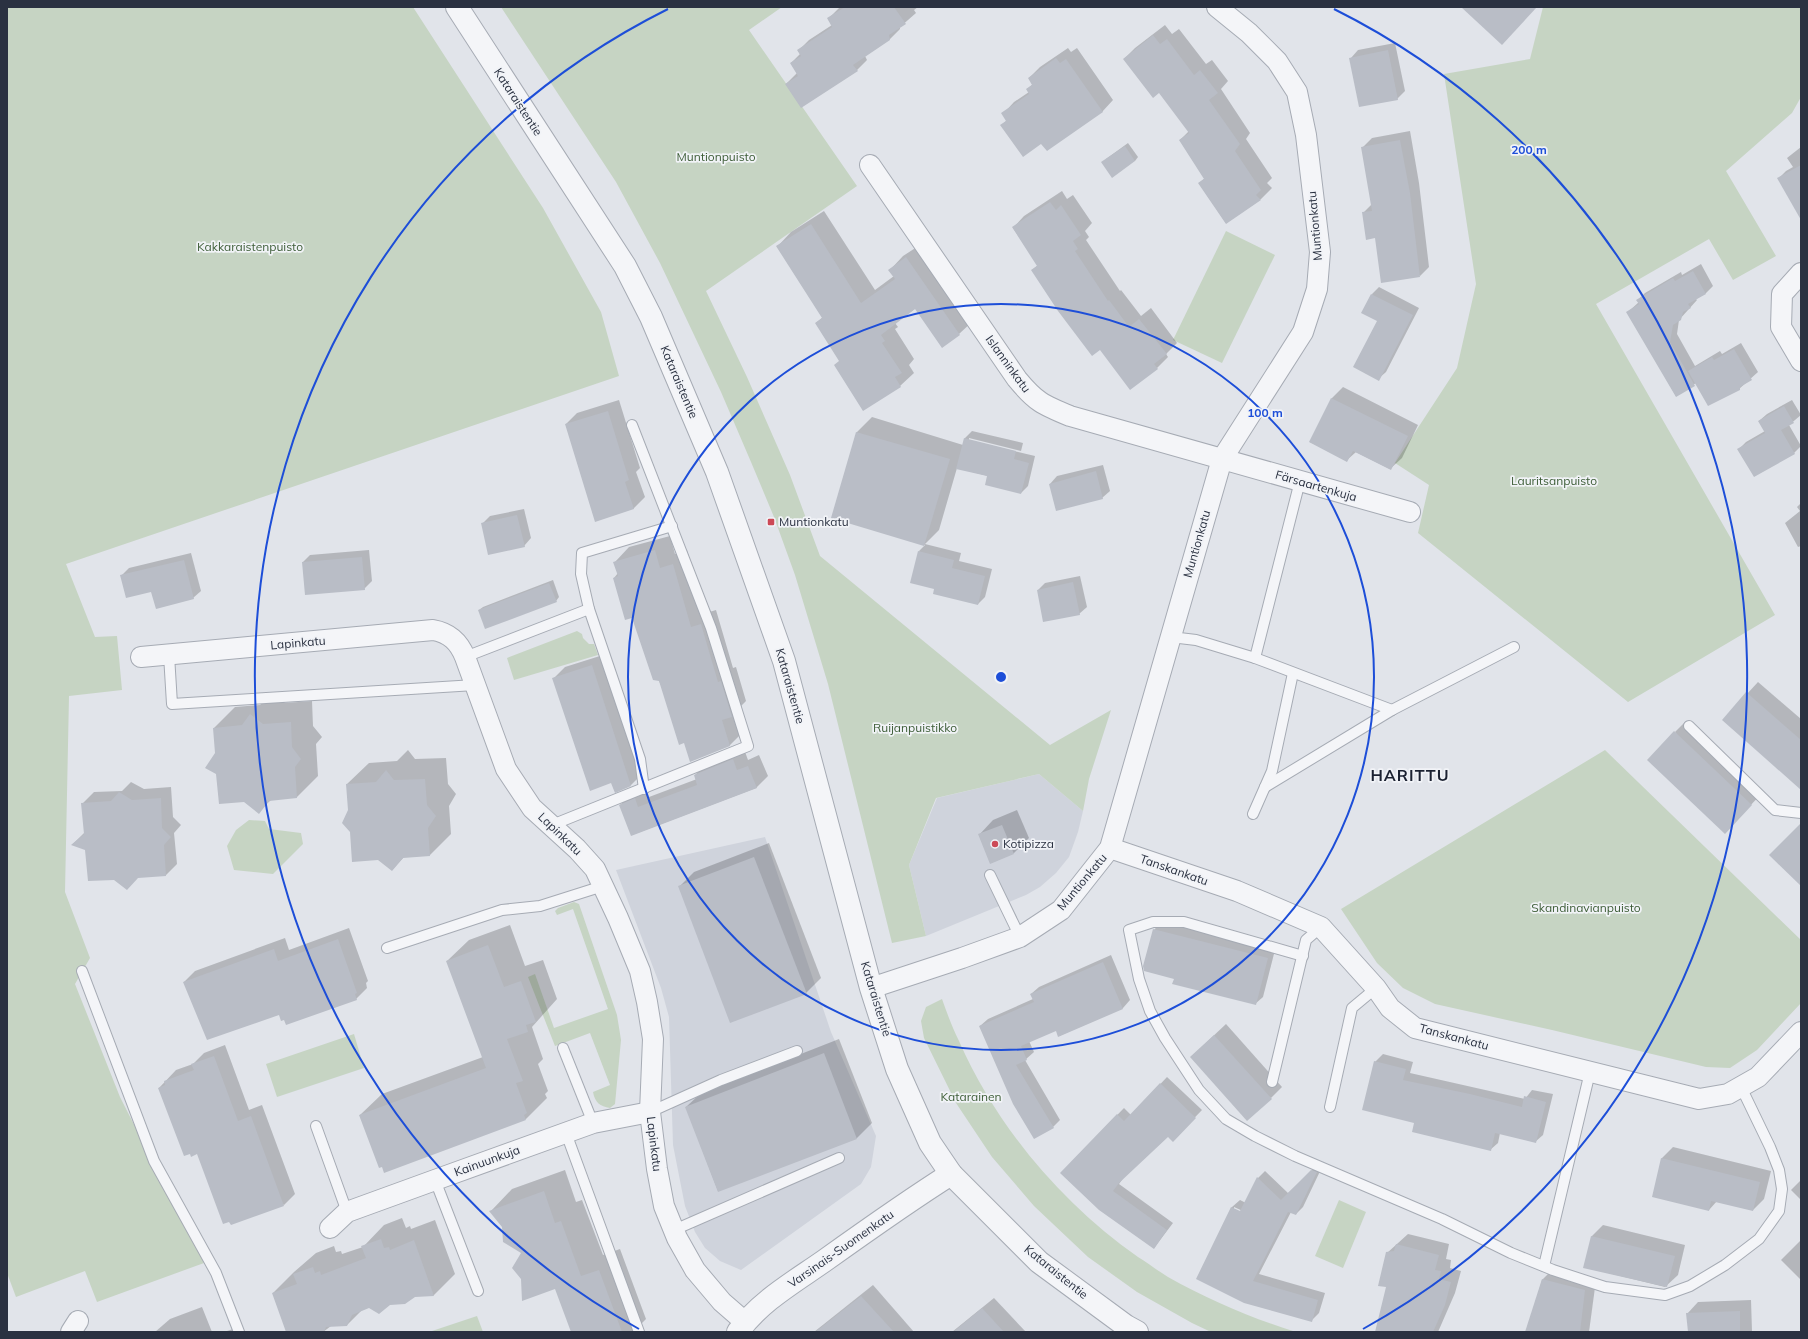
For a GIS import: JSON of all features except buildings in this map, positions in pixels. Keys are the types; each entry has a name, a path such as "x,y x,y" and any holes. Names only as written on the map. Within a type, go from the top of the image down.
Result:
{"street":[{"name":"Kataraistentie","path":"457,7 625,266 651,317 717,472 784,662 871,988 897,1069 930,1143 951,1174 1039,1262 1126,1326 1138,1332"},
{"name":"Muntionkatu","path":"871,988 1020,937 1061,910 1110,848 1222,459 1303,332 1317,289 1320,252 1306,135 1296,92 1277,61 1249,33 1217,7"},
{"name":"Islanninkatu","path":"870,165 1017,379 1032,397 1046,406 1070,416 1222,459"},
{"path":"1801,273 1782,294 1782,327 1801,361"},
{"name":"Färsaartenkuja","path":"1222,459 1410,512"},
{"name":"Lapinkatu","path":"141,657 433,630 455,639 465,657 506,769 532,808 552,825 595,869 618,918 640,972 647,1002 652,1039 650,1112 657,1169 663,1198 674,1230 695,1270 741,1327"},
{"name":"Tanskankatu","path":"1110,848 1237,891 1321,927 1376,988 1390,1008 1415,1028 1699,1099 1728,1094 1758,1077 1801,1032"},
{"name":"Kainuunkuja","path":"330,1228 347,1212 435,1180 593,1123 650,1112"},
{"name":"Varsinais-Suomenkatu","path":"741,1327 777,1293 913,1197 951,1174"}],"lane":[{"path":"552,825 748,746 711,628 632,424"},
{"path":"1255,658 1300,481"},
{"path":"644,789 640,759 589,609 581,574 582,553 672,526"},
{"path":"465,657 589,609"},
{"path":"1171,636 1196,640 1255,658 1392,710"},
{"path":"1265,787 1392,710 1514,647"},
{"path":"169,655 172,704 475,684"},
{"path":"1253,814 1272,771 1293,673"},
{"path":"1689,726 1775,810 1801,813"},
{"path":"990,875 1020,937"},
{"path":"387,948 502,910 540,906 603,886"},
{"path":"1303,956 1184,922 1153,922 1129,930 1139,979 1150,1011 1199,1090 1226,1119 1295,1156 1442,1219 1512,1253 1544,1266 1605,1287 1665,1295 1690,1286 1720,1268 1760,1239 1779,1210 1782,1189 1778,1170 1770,1147 1741,1087"},
{"path":"1272,1082 1306,940 1321,927"},
{"path":"82,971 154,1161 216,1273 239,1332"},
{"path":"1330,1107 1352,1008 1376,988"},
{"path":"563,1048 593,1123"},
{"path":"650,1112 721,1080 797,1051"},
{"path":"1544,1266 1590,1072"},
{"path":"316,1126 347,1212"},
{"path":"566,1133 639,1332"},
{"path":"674,1230 839,1158"},
{"path":"435,1180 478,1291"}],"shaded area":[{"path":"1039,774 1083,811 1078,832 1069,857 1056,873 1040,887 1026,895 926,936 909,865 937,798"},
{"path":"765,837 831,1032 876,1136 871,1167 861,1184 741,1270 720,1261 705,1248 695,1232 685,1206 673,1145 669,1017 661,988 616,870"}],"green space":[{"name":"Kakkaraistenpuisto","path":"7,7 413,7 543,208 601,312 619,376 66,564 95,637 117,636 122,690 69,696 65,892 90,958 75,984 120,1097 204,1263 97,1302 85,1271 16,1297 7,1273"},
{"path":"501,7 782,7 749,30 857,186 706,291 747,377 790,475 820,556 1050,745 1111,710 1089,779 1083,811 1039,774 936,798 909,865 926,936 892,943 828,684 795,575 774,517 721,392 660,263 616,182"},
{"name":"Lauritsanpuisto","path":"1543,7 1801,7 1801,97 1792,113 1726,171 1776,256 1733,280 1709,239 1596,304 1775,615 1628,702 1418,533 1429,485 1395,463 1457,368 1476,284 1444,74 1530,59"},
{"path":"1226,231 1275,255 1222,363 1173,340"},
{"path":"577,631 582,634 583,638 589,644 594,644 598,655 514,680 507,658"},
{"name":"Skandinavianpuisto","path":"1605,750 1801,940 1801,1003 1757,1050 1730,1068 1706,1067 1435,1004 1403,988 1377,963 1341,909"},
{"path":"249,820 265,821 269,829 301,833 303,844 273,874 234,870 227,846 236,830"},
{"path":"574,902 579,904 617,1015 621,1040 615,1104 610,1108 598,1103 594,1096 593,1092 610,1085 590,1033 555,1046 528,977 535,974 554,1028 608,1009 573,909 557,915 555,911 558,908"},
{"name":"Katarainen","path":"942,999 956,1036 974,1073 992,1103 1012,1133 1034,1161 1083,1213 1110,1236 1168,1277 1230,1308 1296,1332 1211,1332 1137,1292 1088,1257 1034,1206 992,1157 956,1103 924,1038 921,1021 926,1007"},
{"path":"354,1034 364,1068 277,1097 266,1064"},
{"path":"1339,1200 1366,1212 1343,1268 1315,1256"},
{"path":"477,1316 483,1332 429,1332"}],"place":[{"name":"Muntionkatu","path":"771,522"},
{"name":"Kotipizza","path":"995,844"}],"district":[{"name":"HARITTU","path":"1410,775"}],"park label":[{"name":"Muntionpuisto","path":"716,157"},
{"name":"Ruijanpuistikko","path":"915,728"}]}
